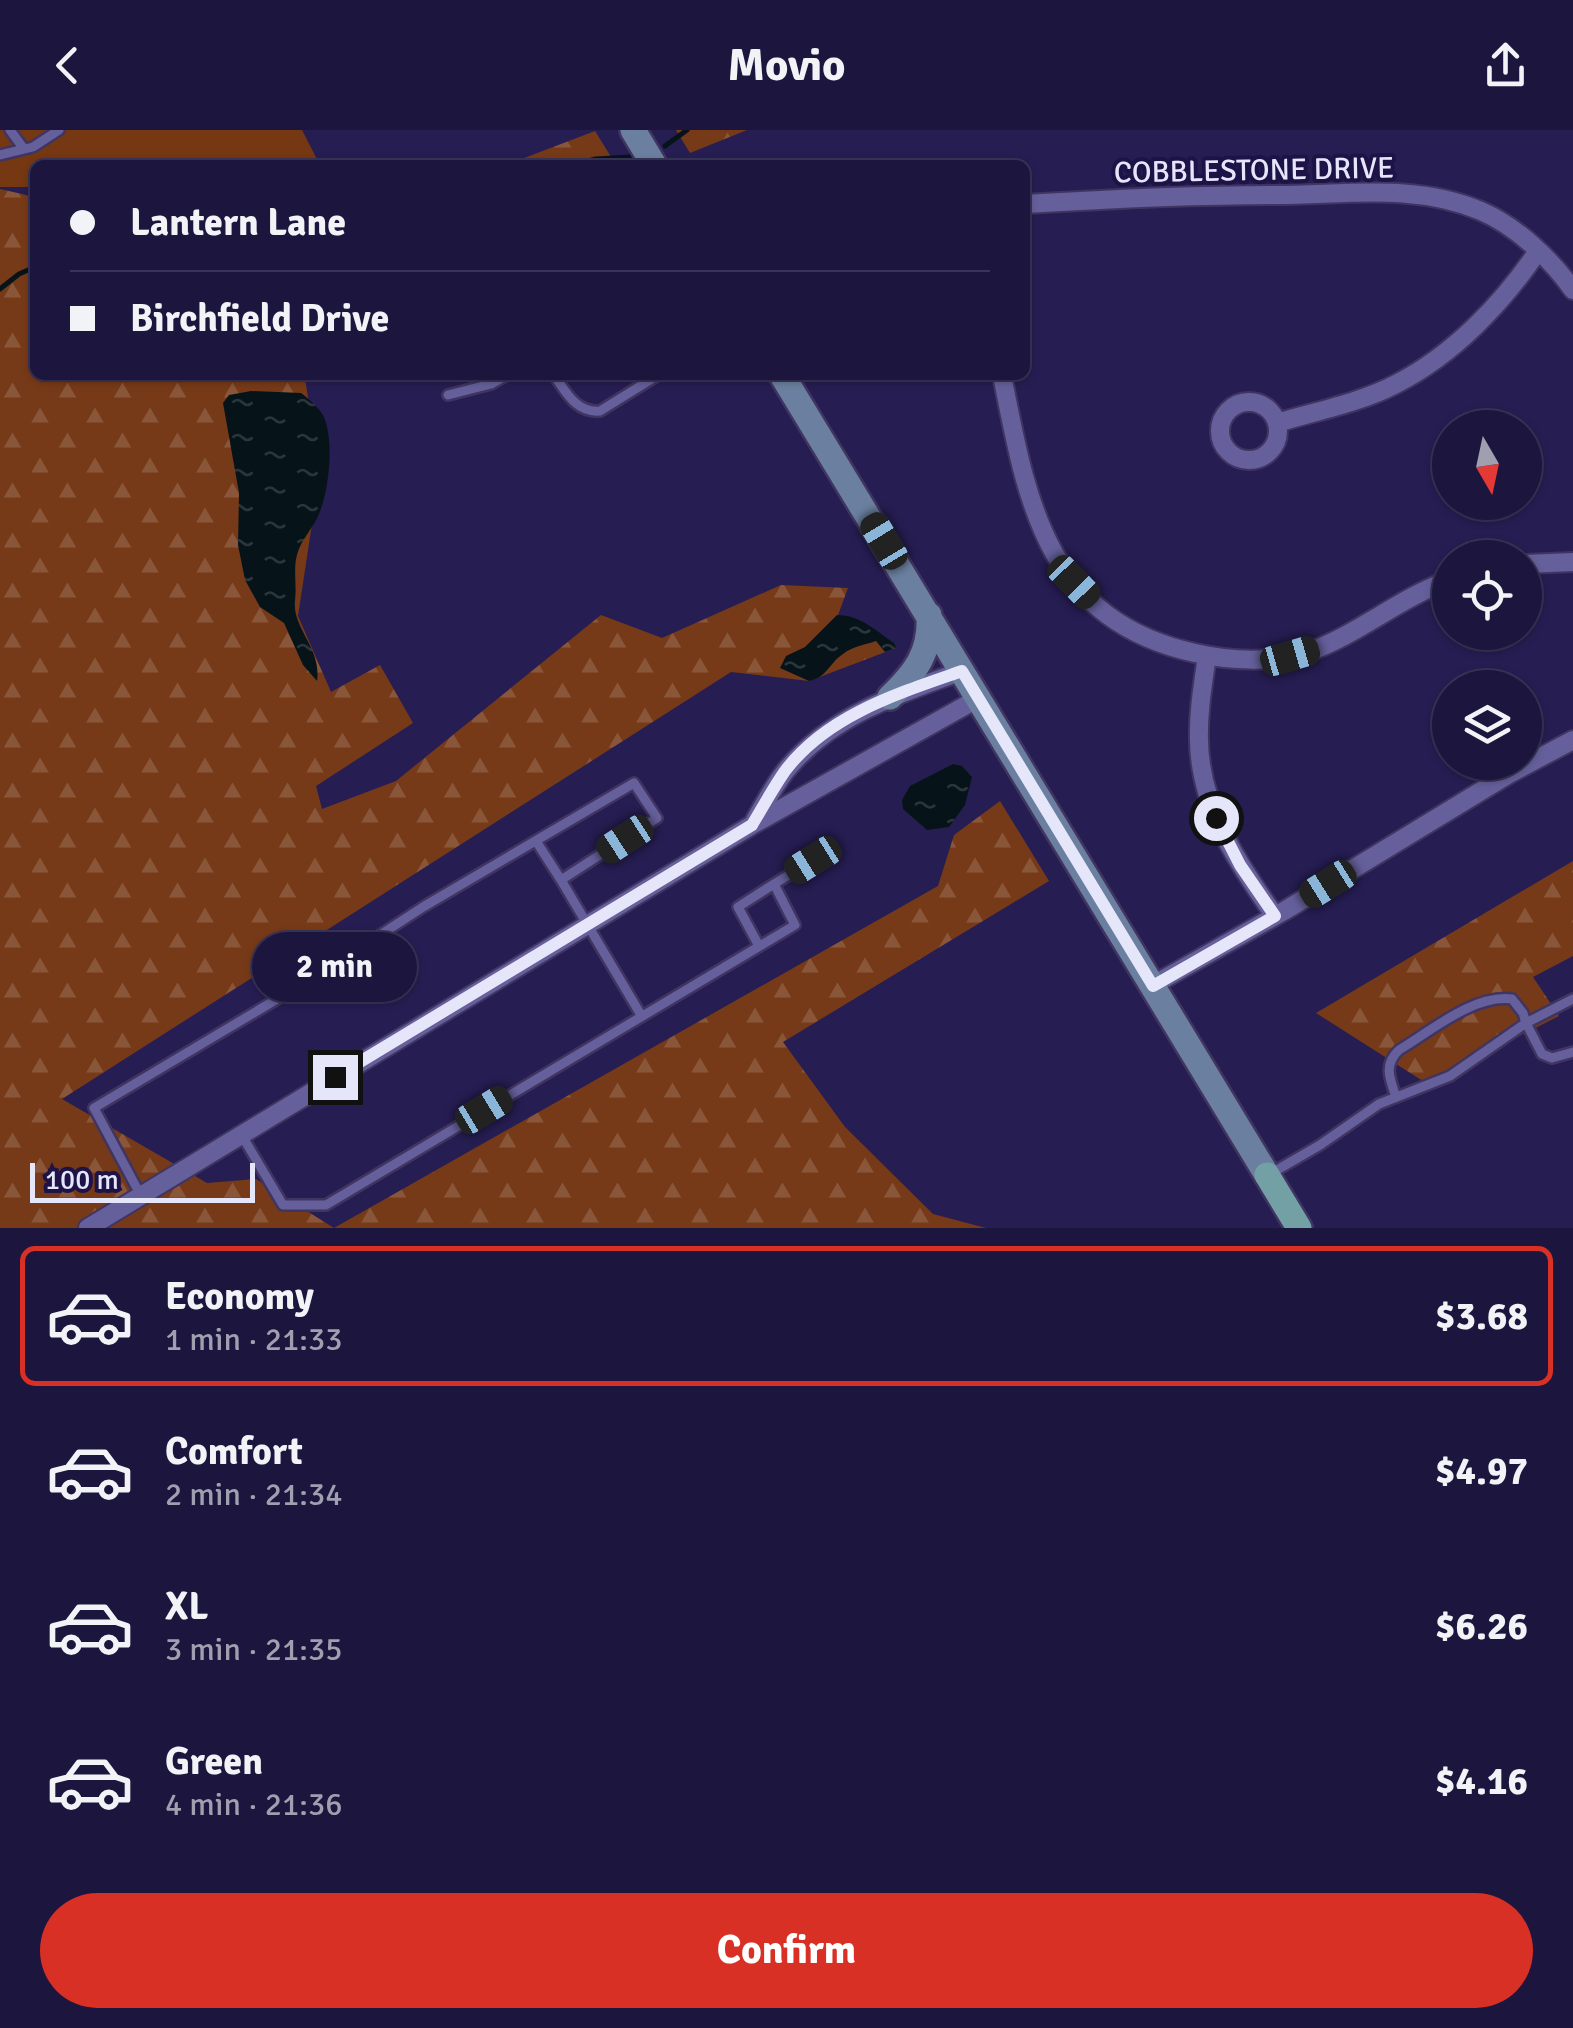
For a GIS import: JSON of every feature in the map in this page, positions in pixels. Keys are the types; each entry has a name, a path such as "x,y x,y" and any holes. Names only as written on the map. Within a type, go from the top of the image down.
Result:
{"main road":[{"path":"633,130 651,160"},
{"path":"785,380 1299,1228"},
{"path":"890,697 911,676 925,654 929,614"}],"street":[{"name":"COBBLESTONE DRIVE","path":"1030,204 1326,192 1441,199 1483,212 1538,251 1573,290"},
{"path":"1277,424 1394,386 1428,366 1460,340 1518,279 1538,251"},
{"path":"1003,380 1030,503 1060,564 1089,597 1123,624 1159,643 1207,656 1271,658 1310,651 1432,589"},
{"path":"1542,563 1573,562"},
{"path":"1207,656 1198,729 1204,781 1232,850 1275,916"},
{"path":"752,825 787,768 826,733 890,697 962,671"},
{"path":"88,1228 752,825 977,699"},
{"path":"1153,986 1509,774 1573,740"}],"lane":[{"path":"10,130 24,149"},
{"path":"0,154 24,149 59,130"},
{"path":"448,395 498,380"},
{"path":"558,380 576,405 592,412 650,380"},
{"path":"141,1196 94,1108 634,783 657,818 561,880"},
{"path":"536,841 641,1016"},
{"path":"759,946 738,906 813,860"},
{"path":"241,1134 283,1205 326,1205 794,925 774,884"},
{"path":"1396,1097 1387,1072 1392,1056 1498,997 1512,999 1524,1014 1542,1054 1552,1058 1573,1052"},
{"path":"1267,1175 1320,1145 1379,1104 1450,1076 1526,1023 1573,1000"}],"shaded area":[{"path":"0,130 302,130 317,160 30,160 30,187 0,187"}],"green space":[{"path":"676,130 747,130 690,153"},
{"path":"595,131 613,160 519,160"},
{"path":"0,189 30,196 30,380 305,380 320,471 298,616 331,692 380,665 413,723 316,786 322,809 396,781 601,615 662,638 781,585 848,588 838,615 896,648 809,681 731,672 62,1099 207,1183 256,1179 334,1228 0,1228"},
{"path":"1000,801 1049,881 783,1042 845,1127 933,1214 986,1228 334,1228 938,886 954,835"},
{"path":"1573,861 1573,956 1533,977 1559,1016 1426,1083 1316,1013"}],"water":[{"path":"251,391 301,393 319,409 327,425 330,451 326,492 295,566 295,611 315,659 317,681 303,665 284,623 260,607 245,580 238,545 239,493 223,403 229,395"},
{"path":"837,615 868,624 896,648 885,652 876,641 855,647 809,681 780,668 786,656 805,647"},
{"path":"953,764 962,766 972,777 965,805 949,827 927,830 903,809 902,800 910,786"}],"waterway":[{"path":"665,146 687,130"},
{"path":"592,160 631,157"},
{"path":"0,289 30,269"}],"route":[{"path":"335,1077 752,825 787,768 826,733 875,702 962,671 1153,986 1275,916 1240,865 1216,818"}]}
